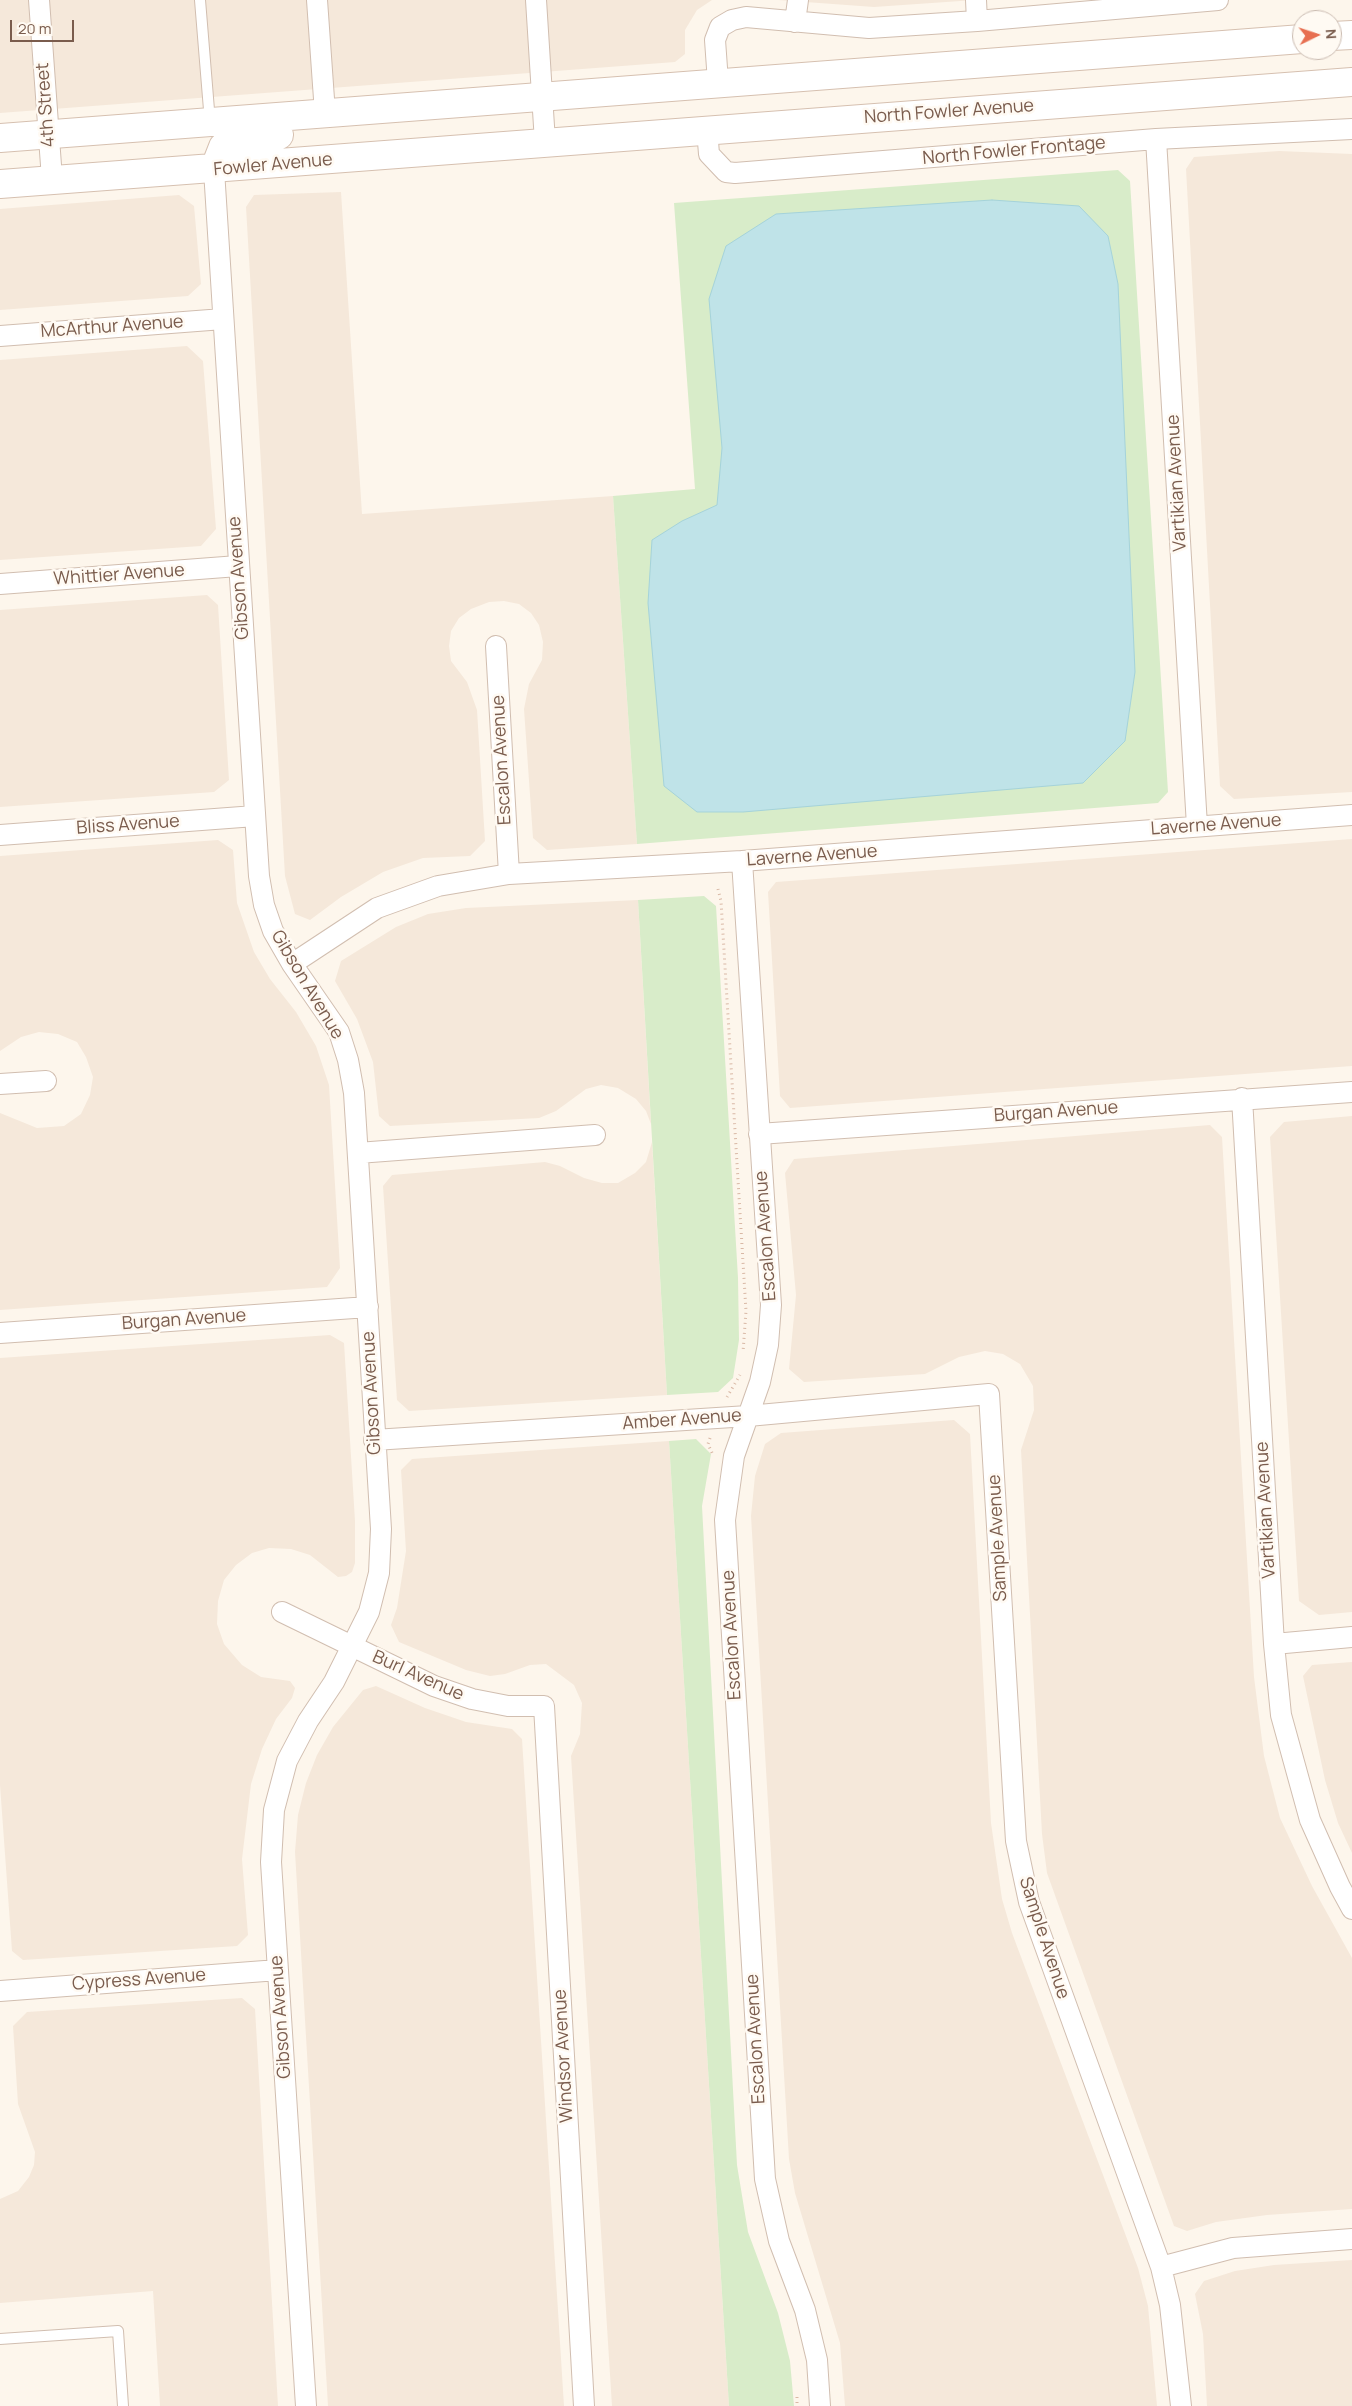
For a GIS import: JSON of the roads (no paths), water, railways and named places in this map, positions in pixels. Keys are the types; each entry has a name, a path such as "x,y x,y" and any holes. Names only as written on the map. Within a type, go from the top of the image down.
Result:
{"main road":[{"path":"0,138 1292,40"},
{"name":"North Fowler Avenue","path":"545,142 1352,82"},
{"path":"214,170 223,147 237,140 289,134 325,113"},
{"name":"Fowler Avenue","path":"0,184 214,170 545,142"}],"street":[{"name":"4th Street","path":"39,0 52,180"},
{"path":"317,0 325,113"},
{"path":"536,0 545,142"},
{"path":"795,22 798,0"},
{"path":"976,0 977,21"},
{"path":"718,82 715,40 720,27 732,20 746,17 869,28 977,21 1218,0"},
{"name":"North Fowler Frontage","path":"707,129 709,154 726,172 735,173 1156,140 1352,129"},
{"name":"Vartikian Avenue","path":"1156,140 1197,826"},
{"name":"Gibson Avenue","path":"214,170 259,876 264,905 273,931 292,964 339,1032 348,1060 354,1093 381,1529 379,1573 369,1612 288,1761 274,1810 271,1862 306,2406"},
{"name":"McArthur Avenue","path":"0,336 223,319"},
{"name":"Whittier Avenue","path":"0,584 238,566"},
{"name":"Escalon Avenue","path":"496,646 509,874"},
{"name":"Bliss Avenue","path":"0,834 255,816"},
{"name":"Laverne Avenue","path":"292,964 378,908 438,886 509,874 742,861 1352,816"},
{"name":"Escalon Avenue","path":"742,861 771,1305 768,1346 762,1373 734,1456 726,1520 765,2180 779,2241 805,2310 817,2360 820,2406"},
{"path":"0,1084 46,1081"},
{"name":"Burgan Avenue","path":"759,1134 1242,1098 1352,1092"},
{"name":"Vartikian Avenue","path":"1242,1098 1274,1644 1281,1715 1310,1820 1352,1909"},
{"path":"358,1153 595,1135"},
{"name":"Burgan Avenue","path":"0,1333 368,1307"},
{"name":"Amber Avenue","path":"374,1440 748,1416 990,1394"},
{"name":"Sample Avenue","path":"990,1394 1016,1841 1029,1902 1161,2267 1170,2305 1182,2406"},
{"path":"282,1612 352,1646"},
{"path":"1274,1644 1352,1637"},
{"name":"Burl Avenue","path":"352,1646 434,1686 472,1699 508,1706 544,1706"},
{"name":"Windsor Avenue","path":"544,1706 584,2406"},
{"name":"Cypress Avenue","path":"0,1991 278,1970"},
{"path":"1161,2267 1233,2248 1352,2239"}],"lane":[{"path":"200,0 210,123"},
{"path":"0,2339 118,2331 123,2406"}],"water":[{"path":"992,200 1079,206 1108,236 1118,284 1135,672 1125,741 1083,783 743,812 697,812 664,786 648,603 652,540 682,521 717,505 722,448 709,299 726,246 776,214"}]}
